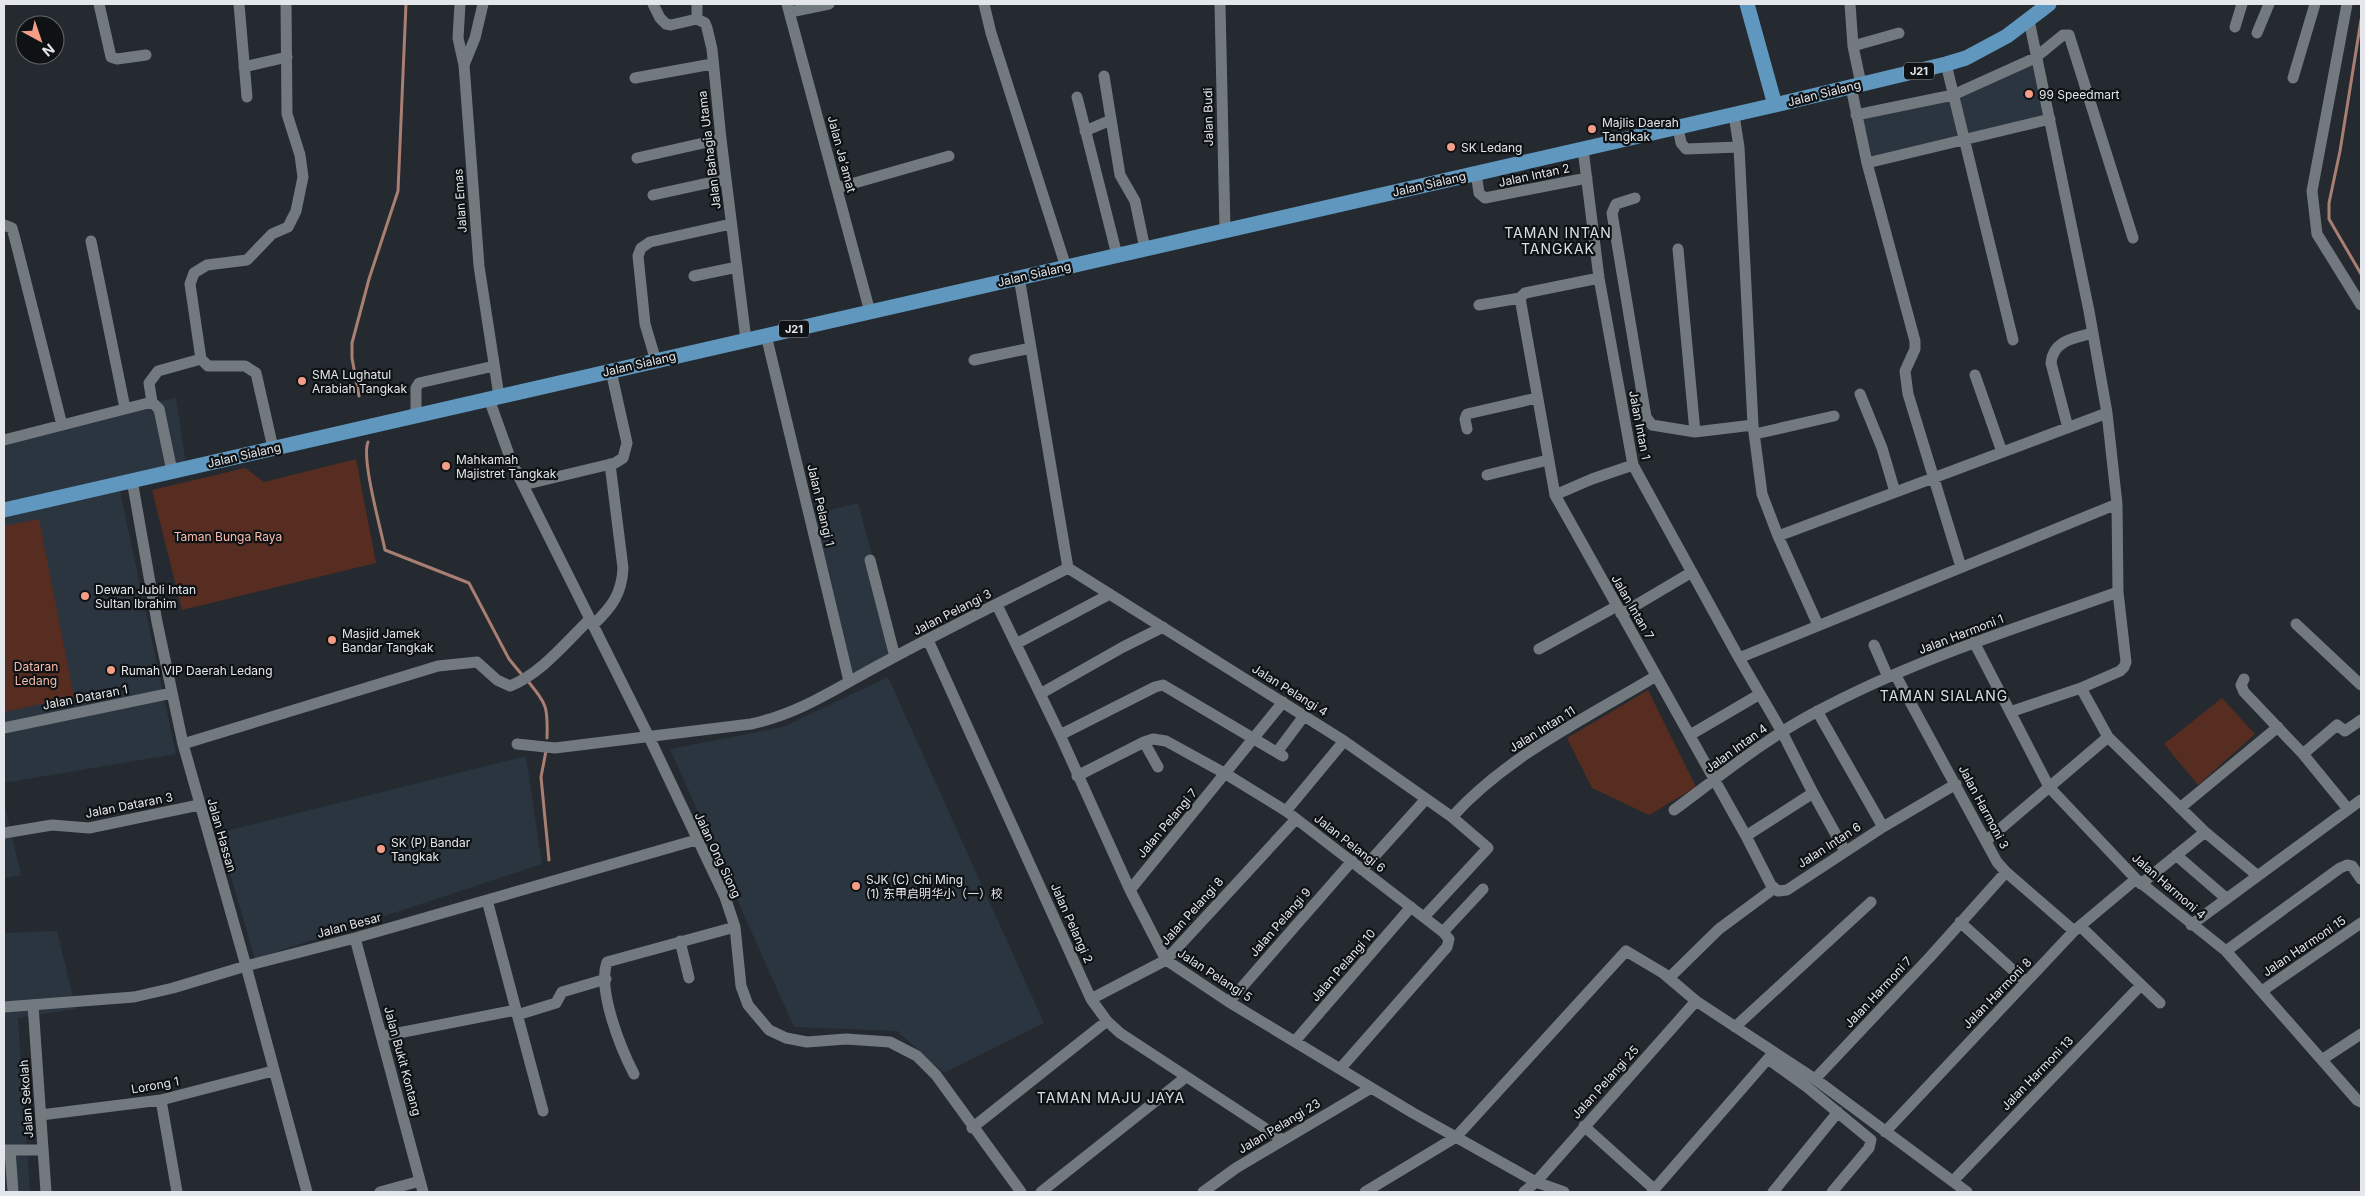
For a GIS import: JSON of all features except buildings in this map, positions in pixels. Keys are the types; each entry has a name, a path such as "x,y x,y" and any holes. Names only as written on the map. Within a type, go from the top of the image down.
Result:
{"main road":[{"path":"1748,4 1775,105"},
{"name":"Jalan Sialang","path":"4,510 1734,115 1946,64 1987,48 2050,4"}],"street":[{"path":"99,4 111,57 117,59 146,55"},
{"path":"239,4 247,96"},
{"path":"273,448 256,373 245,366 208,366 201,359 190,290 191,278 194,273 207,265 247,260 272,234 288,227 296,211 303,177 300,155 287,114 286,4"},
{"name":"Jalan Emas","path":"460,4 458,38 464,65 479,266 494,366 494,397"},
{"path":"464,65 475,38 483,4"},
{"path":"653,4 660,18 666,24 671,25 697,19 697,4"},
{"path":"789,8 829,4"},
{"path":"984,4 991,33 1066,267"},
{"name":"Jalan Budi","path":"1220,4 1225,230"},
{"path":"1850,4 1856,85 1856,115 1915,341 1915,349 1905,369 1908,394 1961,567"},
{"path":"2235,27 2242,4"},
{"path":"2257,33 2269,4"},
{"path":"2293,78 2315,4"},
{"path":"2347,4 2312,191 2317,234 2361,305"},
{"name":"Jalan Ja'amat","path":"789,8 870,312"},
{"name":"Jalan Bahagia Utama","path":"697,19 705,23 712,49 712,64 746,340"},
{"path":"2010,712 2081,688 2120,671 2126,662 2118,592 2117,504 2107,413 2093,333 2050,119 2035,58 2029,20"},
{"path":"1853,46 1899,33"},
{"path":"1856,115 1953,95 2035,58 2063,35 2069,35 2133,238"},
{"path":"244,66 287,57"},
{"path":"635,78 712,64"},
{"path":"1946,64 2013,340"},
{"path":"1104,76 1120,175 1135,201 1145,249"},
{"path":"1077,97 1117,255"},
{"path":"1734,115 1739,147 1754,430 1762,494 1778,536 1818,625"},
{"path":"1867,163 2050,119"},
{"path":"1085,131 1111,120"},
{"path":"1678,127 1681,144 1686,149 1739,147"},
{"path":"637,158 721,139"},
{"name":"Jalan Intan 1","path":"1583,148 1599,278 1633,465 1782,732 1813,794 1845,851"},
{"path":"837,188 949,156"},
{"name":"Jalan Intan 2","path":"1476,173 1479,193 1485,198 1587,178"},
{"path":"653,195 726,179"},
{"path":"1635,198 1616,204 1612,213 1646,417 1652,425 1695,432 1754,430 1834,416"},
{"path":"656,360 645,324 639,251 647,243 731,224"},
{"path":"4,225 12,228 15,238 62,425"},
{"path":"91,241 131,407"},
{"path":"1678,250 1695,432"},
{"path":"694,276 737,267"},
{"path":"1019,277 1068,568"},
{"path":"1479,305 1520,300 1525,293 1599,278"},
{"name":"Jalan Intan 7","path":"1520,300 1555,495 1746,836 1773,889"},
{"path":"2068,428 2051,357 2062,342 2093,333"},
{"name":"Jalan Pelangi 1","path":"766,335 849,681"},
{"path":"974,360 1031,348"},
{"path":"172,471 159,409 152,402 149,383 157,372 201,359"},
{"path":"416,415 416,388 419,383 494,366"},
{"path":"523,485 610,464 624,458 627,448 611,371"},
{"path":"1975,375 2002,452"},
{"path":"1860,394 1882,448 1895,492"},
{"name":"Jalan Ong Siong","path":"494,397 512,462 725,897 735,927 744,996 754,1013 769,1030 777,1035 807,1042 874,1040 901,1046 917,1056 930,1068 972,1128 1021,1192"},
{"path":"1467,429 1465,419 1467,414 1537,398"},
{"path":"4,440 152,402"},
{"path":"1778,536 2107,413"},
{"path":"1487,474 1548,460"},
{"path":"183,744 438,666 477,662 503,684 510,686 523,679 609,609 623,583 624,568 610,464"},
{"path":"1555,495 1592,478 1633,465"},
{"name":"Jalan Hassan","path":"132,480 183,744 307,1192"},
{"path":"1739,658 2117,504"},
{"path":"870,560 895,656"},
{"name":"Jalan Pelangi 3","path":"517,744 555,748 778,719 826,695 895,656 1068,568"},
{"name":"Jalan Pelangi 4","path":"1068,568 1344,740 1452,817 1488,848 1424,917"},
{"path":"1539,649 1692,572"},
{"name":"Jalan Harmoni 1","path":"1817,711 1891,676 1974,642 2118,592"},
{"path":"1016,644 1110,594"},
{"name":"Jalan Pelangi 5","path":"997,604 1060,735 1130,890 1166,960 1229,1002 1371,1088 1536,1182 1564,1192"},
{"path":"2296,624 2361,685"},
{"path":"1040,694 1123,647 1163,627"},
{"name":"Jalan Pelangi 2","path":"928,640 1091,999 1107,1021 1120,1033 1283,1140"},
{"name":"Jalan Harmoni 4","path":"1974,642 2049,787 2138,882 2226,951 2357,1100 2361,1102"},
{"name":"Jalan Harmoni 3","path":"1874,645 1956,784 1986,841 2006,872 2077,928 2160,1003"},
{"name":"Jalan Intan 11","path":"1452,817 1482,786 1508,766 1656,676"},
{"path":"2244,679 2241,686 2244,692 2303,754 2348,809"},
{"path":"1060,735 1155,687 1163,685 1280,754 1304,716"},
{"path":"2081,688 2108,737 2180,808 2258,876"},
{"name":"Jalan Dataran 1","path":"4,728 172,694"},
{"path":"1690,735 1760,694"},
{"name":"Jalan Pelangi 7","path":"1130,890 1226,774 1282,702"},
{"path":"1817,711 1883,827"},
{"name":"Jalan Intan 4","path":"1674,810 1782,732 1817,711"},
{"path":"2303,754 2337,725 2345,731 2361,720"},
{"path":"2180,808 2278,727"},
{"path":"1986,841 2108,737"},
{"name":"Jalan Pelangi 6","path":"1077,776 1144,742 1153,739 1166,742 1226,774 1286,811 1443,932"},
{"path":"1286,811 1344,740"},
{"path":"1144,742 1158,767"},
{"name":"Jalan Intan 6","path":"1773,889 1782,891 1790,887 1883,827 1956,784"},
{"path":"1746,836 1813,794"},
{"path":"1362,870 1426,799"},
{"path":"2191,925 2361,800"},
{"name":"Jalan Dataran 3","path":"4,833 52,825 89,828 199,805"},
{"name":"Jalan Pelangi 8","path":"1091,999 1166,960 1296,819"},
{"name":"Jalan Harmoni 8","path":"1884,1132 2077,928 2206,832"},
{"name":"Jalan Besar","path":"4,1007 134,997 173,988 696,840"},
{"path":"2176,855 2227,899"},
{"name":"Jalan Pelangi 9","path":"1229,1002 1352,861"},
{"path":"2226,951 2340,868 2350,865 2361,878"},
{"name":"Jalan Harmoni 7","path":"1815,1079 1930,957 2006,872"},
{"path":"1340,1069 1447,947 1449,939 1443,932 1483,889"},
{"path":"1669,978 1718,929 1773,889"},
{"path":"487,900 543,1111"},
{"path":"1735,1027 1871,902"},
{"name":"Jalan Pelangi 10","path":"1295,1041 1411,907"},
{"path":"1960,922 2026,982"},
{"name":"Jalan Harmoni 15","path":"2262,991 2361,923"},
{"path":"634,1074 624,1053 607,1002 606,964 609,960 735,927"},
{"name":"Jalan Bukit Kontang","path":"355,938 422,1186"},
{"path":"680,941 689,978"},
{"path":"1365,1192 1456,1137 1626,951 1669,978 1696,1002 1735,1027 1869,1137 1871,1144 1832,1192"},
{"path":"383,1036 516,1013 556,1003 562,992 606,979"},
{"name":"Jalan Harmoni 13","path":"1953,1181 2142,985"},
{"name":"Jalan Pelangi 25","path":"1524,1192 1536,1182 1696,1002"},
{"name":"Jalan Sekolah","path":"33,1005 46,1192"},
{"path":"972,1128 1107,1021"},
{"path":"2323,1060 2361,1034"},
{"path":"1771,1055 1815,1079 1967,1192"},
{"path":"1584,1126 1653,1190 1771,1055"},
{"name":"Lorong 1","path":"41,1114 161,1100 273,1071"},
{"path":"1041,1192 1186,1077"},
{"name":"Jalan Pelangi 23","path":"1203,1192 1236,1168 1371,1088"},
{"path":"161,1100 177,1192"},
{"path":"1773,1192 1838,1112"},
{"path":"13,1192 7,1150 43,1150"},
{"path":"380,1192 422,1186"}],"shaded area":[{"path":"2032,55 2048,124 1864,167 1852,113 1955,90"},
{"path":"176,398 187,471 119,486 176,754 4,783 4,434"},
{"path":"858,503 898,651 844,680 806,516"},
{"name":"SJK (C) Chi Ming (1) 东甲启明华小（一）校","path":"888,677 1044,1023 944,1073 897,1031 794,1027 670,749 783,727"},
{"name":"SK (P) Bandar Tangkak","path":"526,756 542,864 255,959 218,833"},
{"path":"4,802 21,875 4,878"},
{"path":"57,931 76,1009 18,1018 30,1192 4,1192 4,933"}],"green space":[{"name":"Taman Bunga Raya","path":"356,459 376,563 182,610 152,490 245,468 264,482"},
{"name":"Dataran Ledang","path":"39,519 74,697 4,712 4,526"},
{"path":"1648,690 1696,787 1649,815 1592,788 1567,738"},
{"path":"2222,698 2255,734 2198,785 2164,744"}],"waterway":[{"path":"359,396 352,358 352,343 369,279 398,191 406,4"},
{"path":"2361,20 2340,151 2329,203 2329,219 2361,274"},
{"path":"368,442 367,463 369,478 385,550 469,583 509,659 523,676"},
{"path":"527,680 545,706 547,738"},
{"path":"546,751 541,777 549,860"}],"place":[{"name":"99 Speedmart","path":"2029,94"},
{"name":"Majlis Daerah Tangkak","path":"1592,129"},
{"name":"SK Ledang","path":"1451,147"},
{"name":"SMA Lughatul Arabiah Tangkak","path":"302,381"},
{"name":"Mahkamah Majistret Tangkak","path":"446,466"},
{"name":"Dewan Jubli Intan Sultan Ibrahim","path":"85,596"},
{"name":"Masjid Jamek Bandar Tangkak","path":"332,640"},
{"name":"Rumah VIP Daerah Ledang","path":"111,670"},
{"name":"SK (P) Bandar Tangkak","path":"381,849"},
{"name":"SJK (C) Chi Ming (1) 东甲启明华小（一）校","path":"856,886"}],"district":[{"name":"TAMAN INTAN TANGKAK","path":"1558,240"},
{"name":"TAMAN SIALANG","path":"1944,695"},
{"name":"TAMAN MAJU JAYA","path":"1111,1097"}]}
